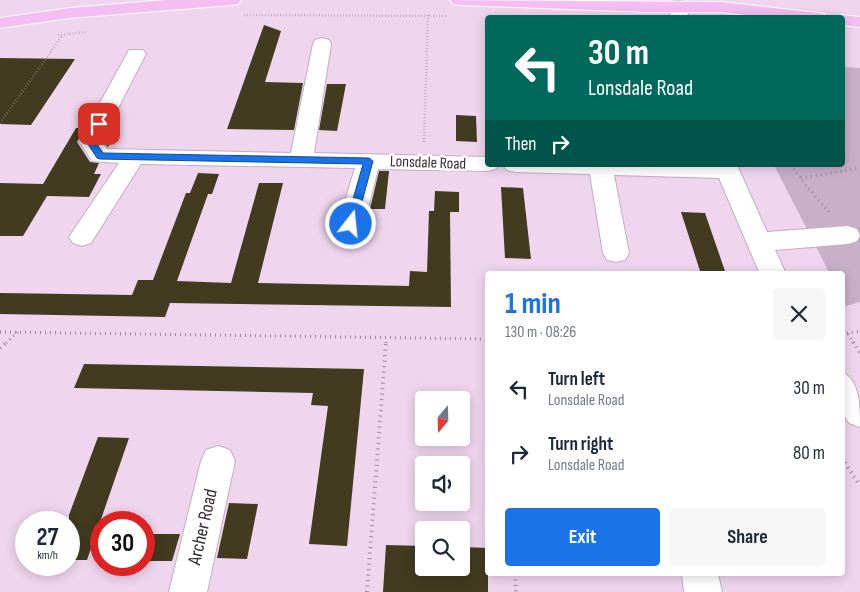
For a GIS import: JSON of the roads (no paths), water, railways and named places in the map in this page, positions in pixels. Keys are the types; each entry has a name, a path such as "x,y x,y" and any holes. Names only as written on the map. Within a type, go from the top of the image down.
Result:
{"main road":[{"path":"459,0 679,12 722,6 794,15"},
{"path":"0,23 70,13 235,8"},
{"path":"845,20 860,22"}],"street":[{"path":"301,160 322,44"},
{"name":"Lonsdale Road","path":"136,54 90,141 100,156 485,164"},
{"path":"82,237 135,156"},
{"name":"Lonsdale Road","path":"351,224 369,161"},
{"path":"584,167 727,168 772,271"},
{"path":"602,168 616,253"},
{"path":"759,242 848,235"},
{"path":"845,390 860,413"},
{"name":"Archer Road","path":"188,592 218,461"},
{"path":"700,576 703,592"}]}
